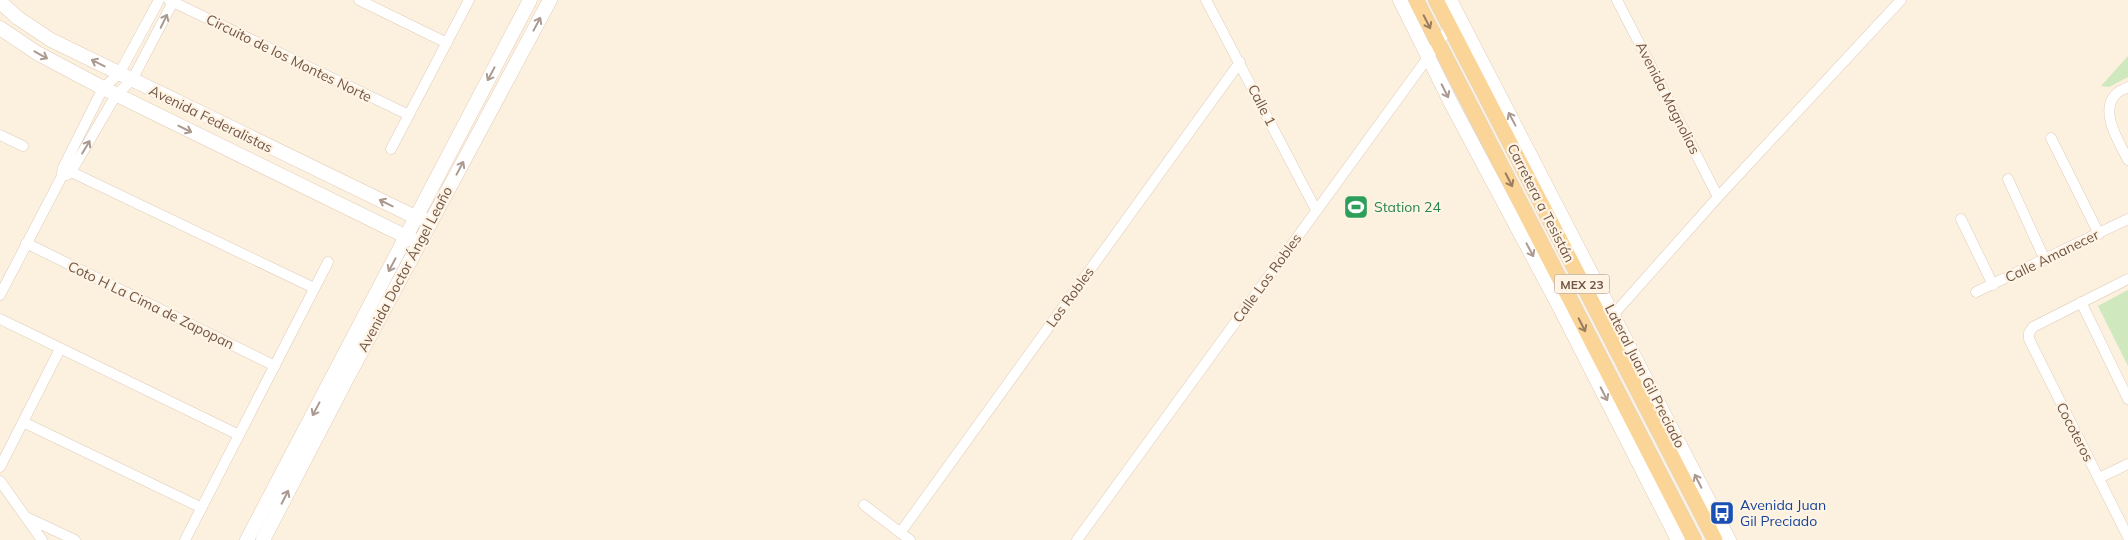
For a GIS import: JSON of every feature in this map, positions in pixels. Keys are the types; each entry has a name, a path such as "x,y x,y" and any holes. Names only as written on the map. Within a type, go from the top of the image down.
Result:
{"main road":[{"name":"Carretera a Tesistán","path":"1416,0 1694,540"},
{"name":"Carretera a Tesistán","path":"1436,0 1454,22 1715,540"},
{"path":"1514,220 1534,228"},
{"path":"1559,279 1559,306"}],"street":[{"path":"0,295 65,172 104,88 119,74 159,0"},
{"path":"359,0 447,43"},
{"path":"391,149 469,0"},
{"name":"Avenida Doctor Ángel Leaño","path":"247,540 530,0"},
{"name":"Avenida Doctor Ángel Leaño","path":"263,540 345,382 550,0"},
{"name":"Calle 1","path":"1206,0 1316,210"},
{"path":"1400,0 1428,58 1559,306 1678,540"},
{"name":"Lateral Juan Gil Preciado","path":"1450,0 1454,22 1613,315 1729,540"},
{"name":"Avenida Magnolias","path":"1617,0 1718,197"},
{"path":"1613,315 1718,197 1902,0"},
{"path":"65,172 116,95 132,80 150,48 171,1"},
{"name":"Circuito de los Montes Norte","path":"171,1 409,115"},
{"name":"Avenida Federalistas","path":"0,2 18,18 51,40 416,218 431,222"},
{"name":"Calle Los Robles","path":"1077,540 1454,22"},
{"name":"Avenida Federalistas","path":"0,28 37,53 116,95 419,244"},
{"path":"137,42 150,48"},
{"name":"Los Robles","path":"900,533 1240,62"},
{"path":"2128,87 2117,93 2110,105 2109,117 2128,160"},
{"path":"478,99 492,107"},
{"path":"0,135 23,146"},
{"path":"2051,138 2099,234"},
{"path":"65,172 314,288"},
{"path":"2008,179 2045,260"},
{"path":"1962,219 1993,285"},
{"name":"Calle Amanecer","path":"1976,292 2128,219"},
{"name":"Coto H La Cima de Zapopan","path":"26,243 275,366"},
{"path":"186,540 328,262"},
{"path":"2128,279 2081,302 2128,399"},
{"name":"Cocoteros","path":"2081,302 2033,327 2029,333 2029,339 2128,537"},
{"path":"0,319 239,435"},
{"path":"0,467 60,349"},
{"path":"23,422 202,508"},
{"path":"2099,478 2128,464"},
{"path":"0,481 42,540"},
{"path":"864,506 910,540"},
{"path":"26,517 75,540"}],"green space":[{"path":"2128,56 2128,77 2109,87 2101,86"},
{"path":"2128,290 2128,366 2098,306"}],"place":[{"name":"Station 24","path":"1356,207"},
{"name":"Avenida Juan Gil Preciado","path":"1722,513"}]}
